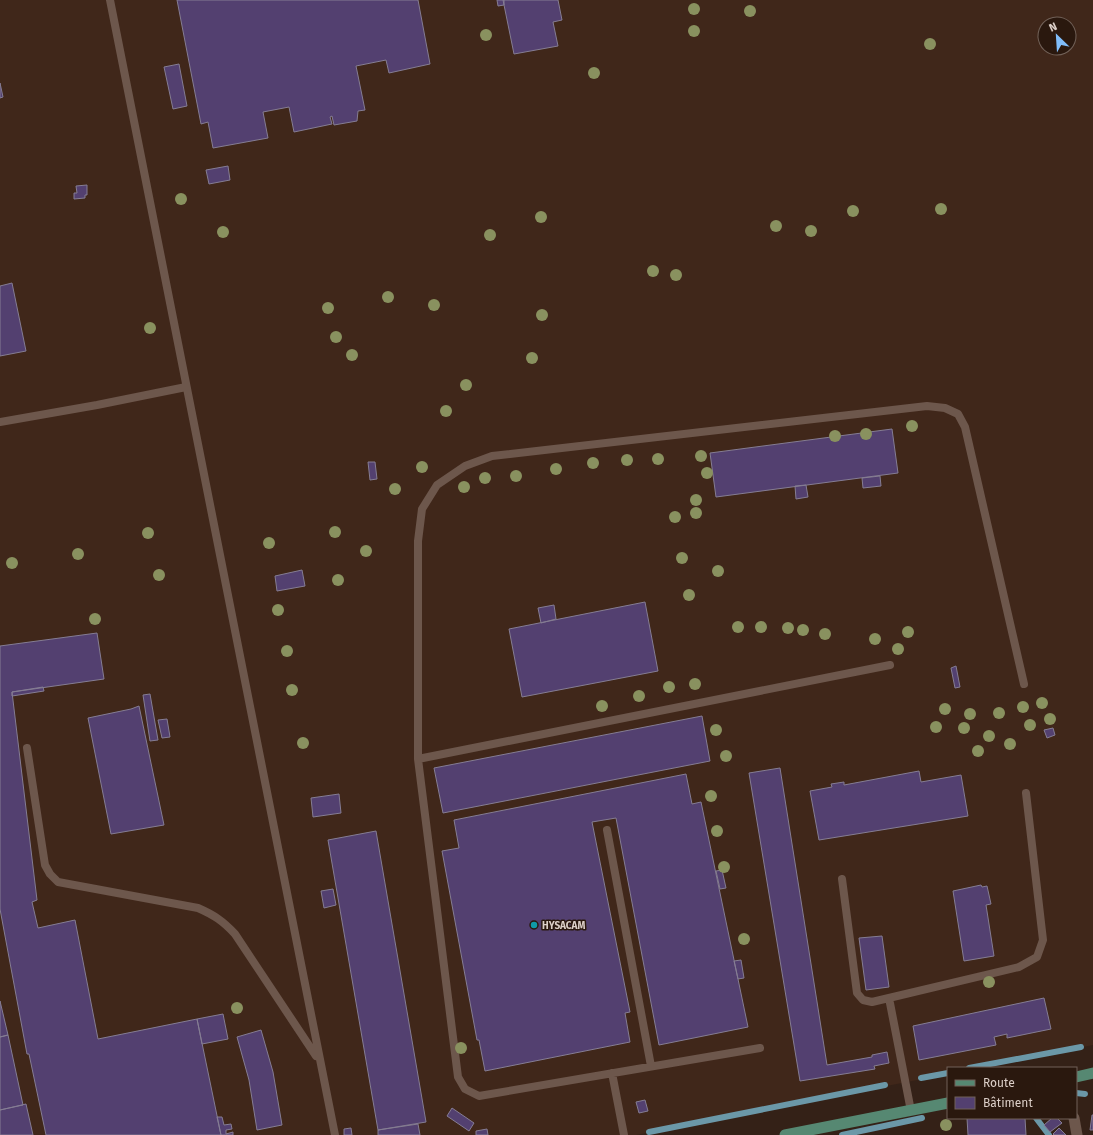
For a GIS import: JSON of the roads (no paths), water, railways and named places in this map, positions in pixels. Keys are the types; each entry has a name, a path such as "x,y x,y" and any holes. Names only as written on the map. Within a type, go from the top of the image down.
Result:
{"main road":[{"path":"1077,1077 1093,1073"},
{"path":"785,1135 947,1103"}],"street":[{"path":"1074,1119 1077,1135"}],"lane":[{"path":"110,0 335,1135"},
{"path":"0,422 97,405 186,387"},
{"path":"760,1048 479,1096 465,1089 458,1077 418,759 418,541 422,509 437,484 465,466 492,456 927,406 945,408 958,414 965,427 1024,684"},
{"path":"418,759 890,665"},
{"path":"27,748 45,865 50,874 58,882 198,908 214,915 235,934 319,1059"},
{"path":"842,879 857,993 863,1000 872,1002 1019,967 1037,957 1043,940 1026,793"},
{"path":"606,830 652,1066"},
{"path":"889,998 911,1111"},
{"path":"612,1073 624,1135"}],"waterway":[{"path":"974,1067 1081,1047"},
{"path":"921,1078 947,1073"},
{"path":"649,1132 885,1085"},
{"path":"1077,1093 1085,1094"},
{"path":"842,1135 922,1118"},
{"path":"1037,1119 1049,1135"}],"place":[{"name":"HYSACAM","path":"534,925"}]}
